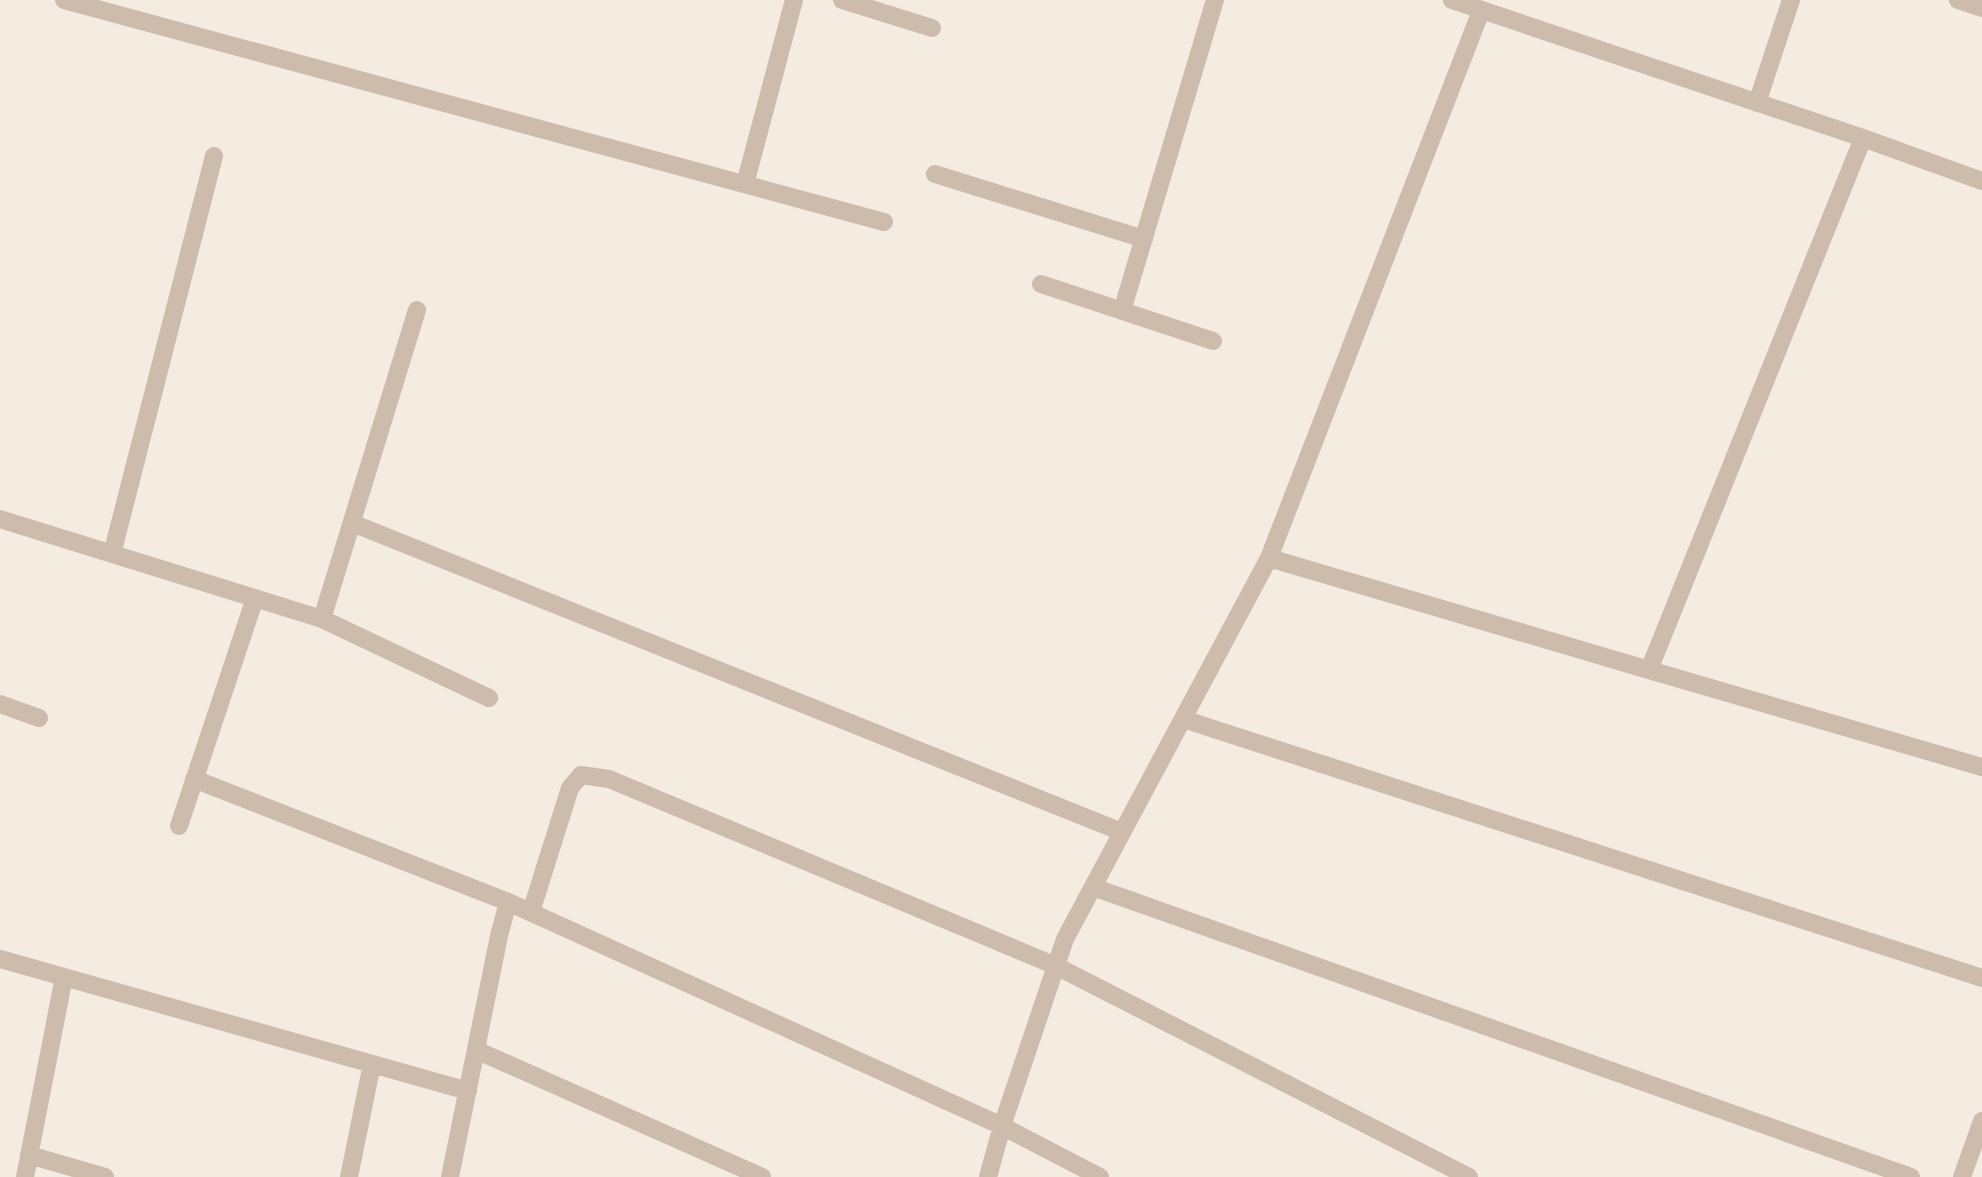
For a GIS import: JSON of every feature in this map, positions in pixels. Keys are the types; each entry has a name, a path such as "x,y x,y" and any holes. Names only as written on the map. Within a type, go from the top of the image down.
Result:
{"street":[{"path":"64,0 884,222"},
{"path":"745,184 794,0"},
{"path":"842,0 932,28"},
{"path":"1122,311 1215,0"},
{"path":"1452,0 1863,138 1982,181"},
{"path":"1757,103 1791,0"},
{"path":"1958,0 1982,8"},
{"path":"988,1177 1002,1126 1065,939 1269,558 1481,11"},
{"path":"1649,670 1863,138"},
{"path":"112,554 214,156"},
{"path":"935,174 1144,239"},
{"path":"1041,284 1213,341"},
{"path":"322,619 417,310"},
{"path":"0,519 322,619 489,698"},
{"path":"352,523 1122,832"},
{"path":"1269,558 1982,767"},
{"path":"179,826 255,598"},
{"path":"0,704 39,718"},
{"path":"1183,719 1982,978"},
{"path":"531,912 570,788 581,775 592,775 622,784 1056,966 1469,1177"},
{"path":"194,779 531,912 1002,1126 1100,1177"},
{"path":"1093,887 1911,1177"},
{"path":"450,1177 508,902"},
{"path":"0,959 468,1091"},
{"path":"25,1177 64,977"},
{"path":"476,1051 762,1177"},
{"path":"349,1177 372,1064"},
{"path":"1962,1177 1982,1121"},
{"path":"29,1155 105,1177"}]}
